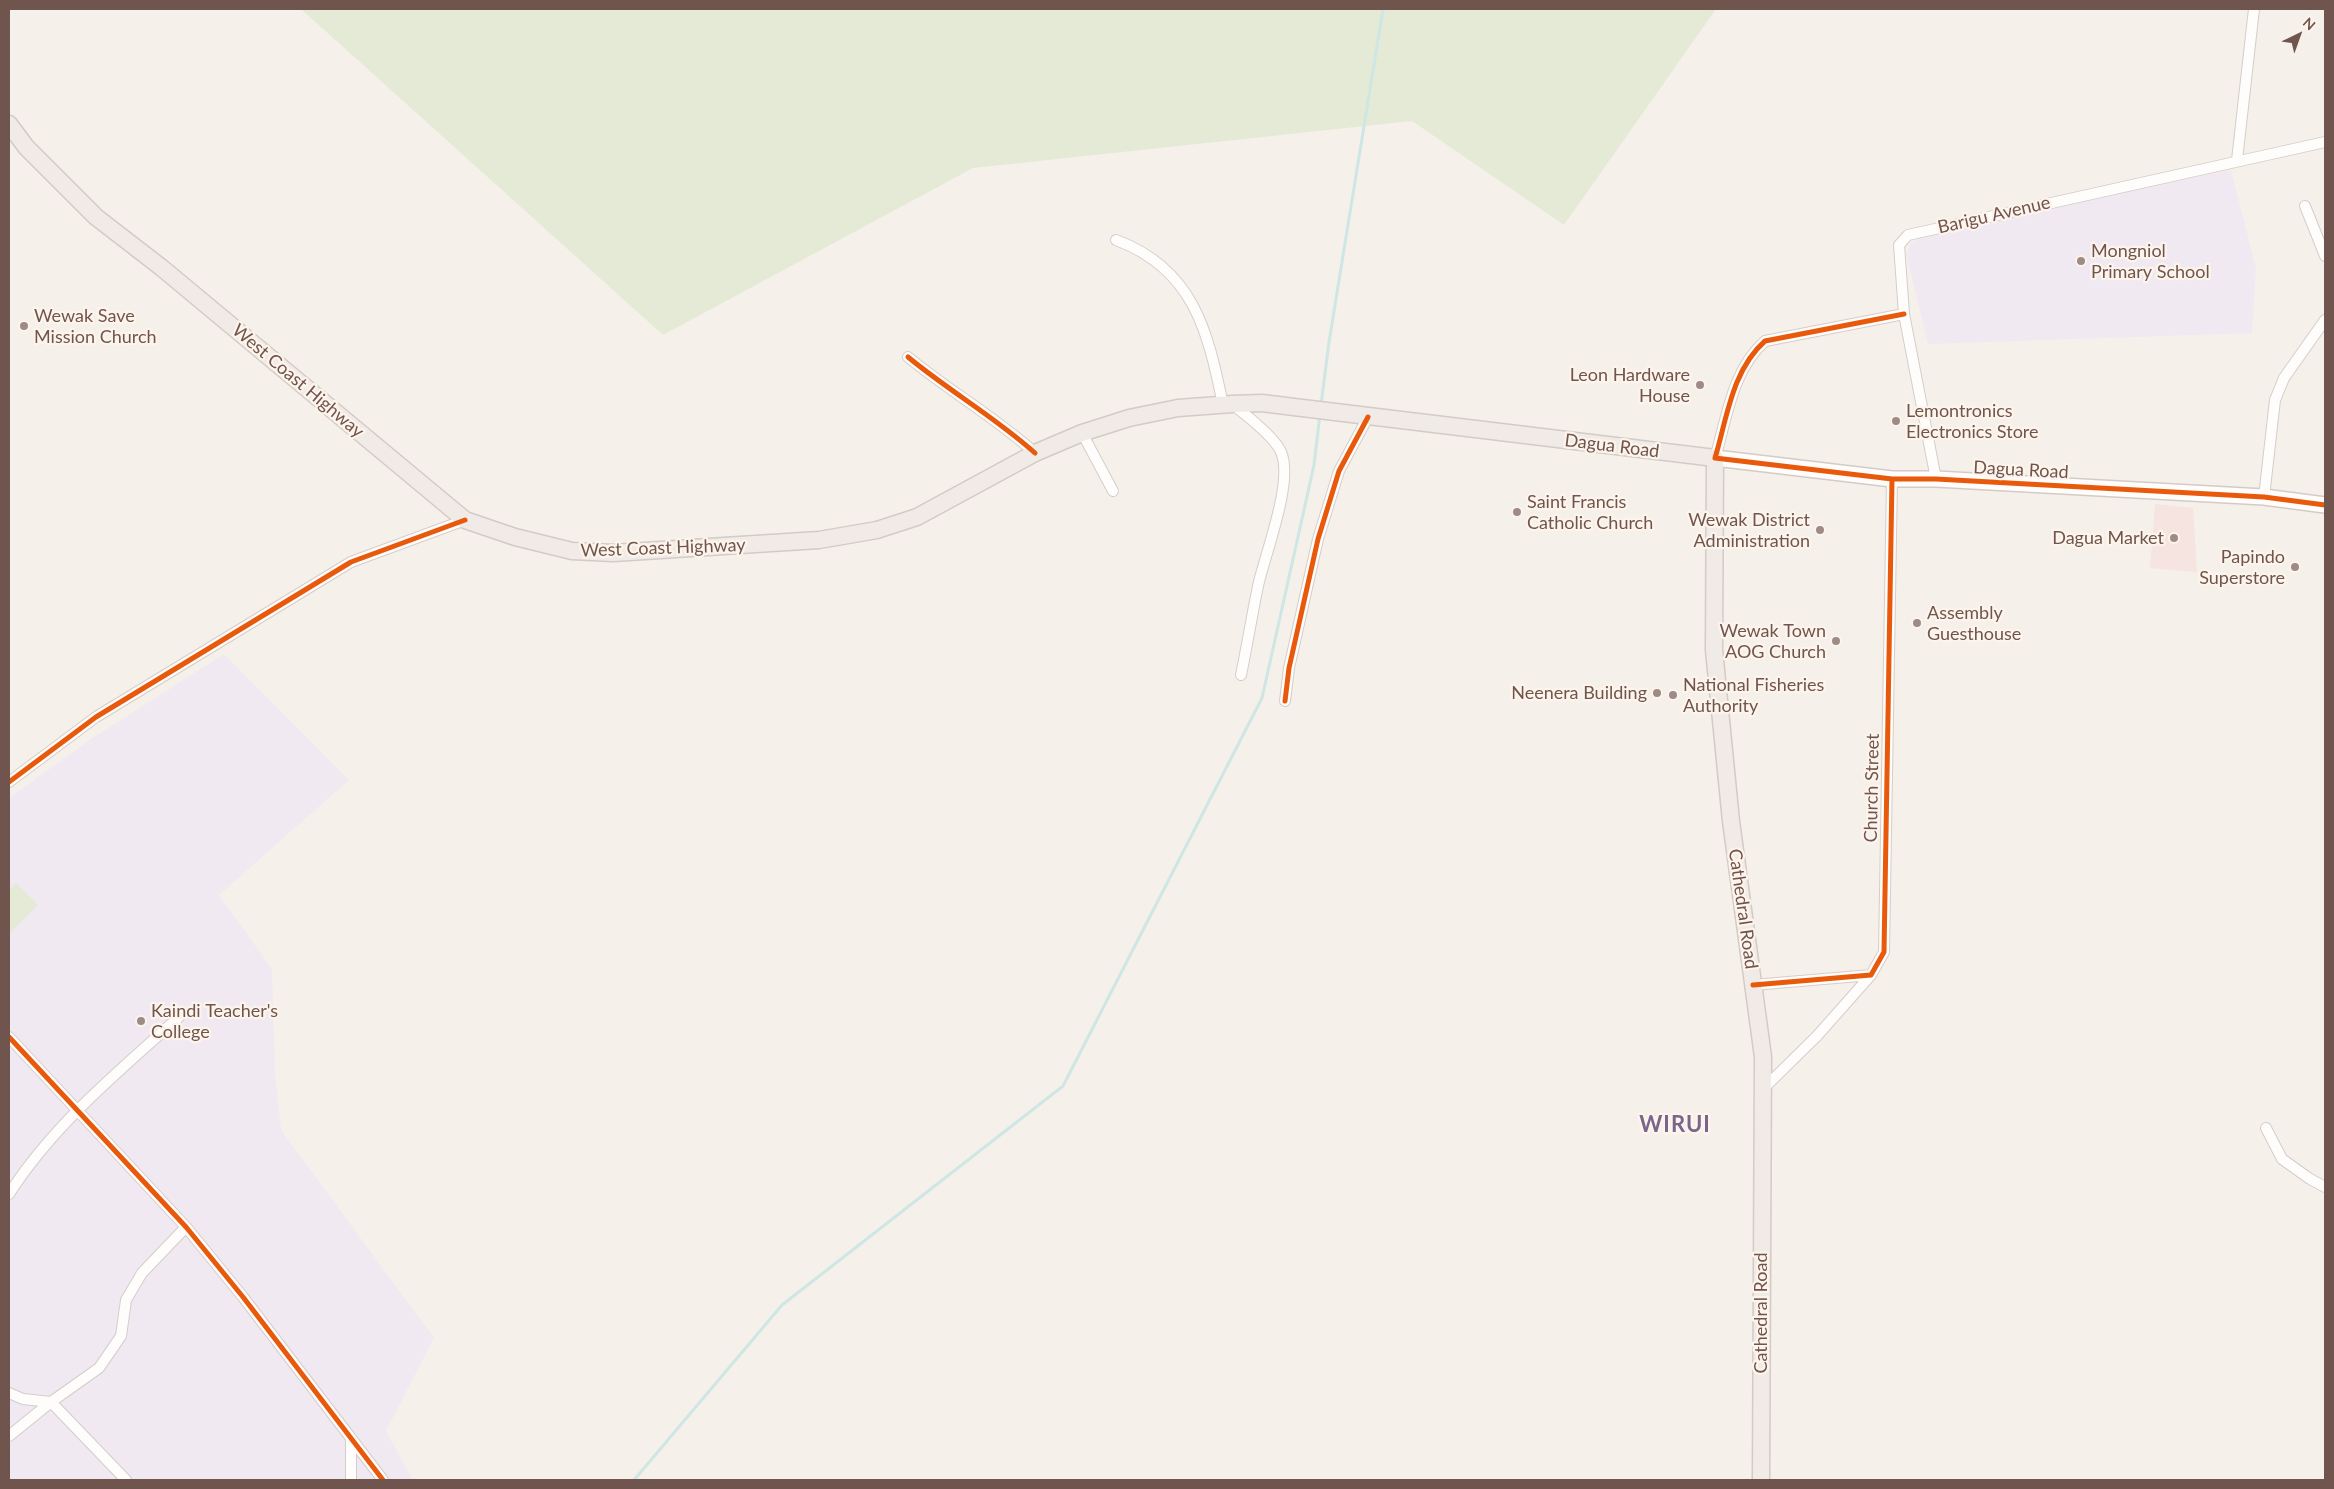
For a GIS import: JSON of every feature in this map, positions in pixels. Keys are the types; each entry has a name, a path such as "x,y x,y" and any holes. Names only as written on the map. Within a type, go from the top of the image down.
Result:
{"main road":[{"name":"West Coast Highway","path":"9,124 26,147 96,217 162,268 465,520 515,537 580,552 613,553 819,540 877,530 917,517 1035,453 1082,433 1129,418 1178,408 1262,404 1347,414"},
{"name":"Dagua Road","path":"1347,414 1715,458"},
{"name":"Cathedral Road","path":"1715,458 1714,650 1732,821 1763,1057 1761,1480"}],"street":[{"path":"2236,160 2254,9"},
{"name":"Barigu Avenue","path":"1936,479 1904,314 1899,244 1908,234 2236,160 2325,142"},
{"path":"2305,206 2325,256"},
{"path":"1116,240 1137,248 1177,280 1198,310 1228,405 1259,426 1281,451 1284,466 1278,516 1259,584 1241,676"},
{"path":"1715,458 1740,374 1752,353 1765,341 1904,314"},
{"path":"2264,497 2275,400 2284,378 2325,320"},
{"path":"908,357 941,384 1007,428 1035,453"},
{"path":"1285,701 1289,668 1318,539 1339,471 1368,417"},
{"path":"1082,433 1113,491"},
{"name":"Dagua Road","path":"1715,458 1892,479 1936,479 2264,497 2325,505"},
{"name":"Church Street","path":"1763,1089 1817,1036 1871,975 1884,952 1892,479"},
{"path":"9,782 96,717 351,562 465,520"},
{"path":"1753,985 1871,975"},
{"path":"9,1194 46,1143 76,1110 179,1017"},
{"path":"9,1037 186,1227 383,1480"},
{"path":"2266,1128 2282,1159 2325,1187"},
{"path":"9,1436 51,1402 99,1368 121,1336 126,1300 142,1273 186,1227"},
{"path":"9,1393 23,1399 51,1402 126,1480"},
{"path":"351,1440 351,1480"}],"shaded area":[{"name":"Mongniol Primary School","path":"2231,170 2256,268 2252,333 1928,344 1906,254 1911,243 1918,238 2087,198"},
{"name":"Dagua Market","path":"2155,504 2193,508 2197,572 2150,568"},
{"name":"Kaindi Teacher's College","path":"224,654 349,780 219,895 272,969 275,1074 281,1130 434,1338 386,1431 413,1480 9,1480 9,798 91,739"}],"green space":[{"path":"301,9 1716,9 1564,225 1412,121 973,168 663,335"},
{"path":"16,883 38,905 9,934 9,891"}],"waterway":[{"path":"1321,405 1329,342 1383,9"},
{"path":"634,1480 782,1305 1063,1086 1262,698 1314,465 1320,414"}],"cycle path":[{"path":"1904,314 1765,341 1754,353 1738,380 1727,411 1715,458 1892,479 1936,479 2264,497 2325,505"},
{"path":"908,357 1035,453"},
{"path":"1285,701 1289,668 1318,539 1339,471 1368,417"},
{"path":"1753,985 1871,975 1884,952 1892,479"},
{"path":"9,782 96,717 351,562 465,520"},
{"path":"9,1037 186,1227 243,1297 383,1480"}],"place":[{"name":"Mongniol Primary School","path":"2081,261"},
{"name":"Wewak Save Mission Church","path":"24,326"},
{"name":"Leon Hardware House","path":"1700,385"},
{"name":"Lemontronics Electronics Store","path":"1896,421"},
{"name":"Saint Francis Catholic Church","path":"1517,512"},
{"name":"Wewak District Administration","path":"1820,530"},
{"name":"Dagua Market","path":"2174,538"},
{"name":"Papindo Superstore","path":"2295,567"},
{"name":"Assembly Guesthouse","path":"1917,623"},
{"name":"Wewak Town AOG Church","path":"1836,641"},
{"name":"Neenera Building","path":"1657,693"},
{"name":"National Fisheries Authority","path":"1673,695"},
{"name":"Kaindi Teacher's College","path":"141,1021"}],"district":[{"name":"WIRUI","path":"1675,1125"}]}
